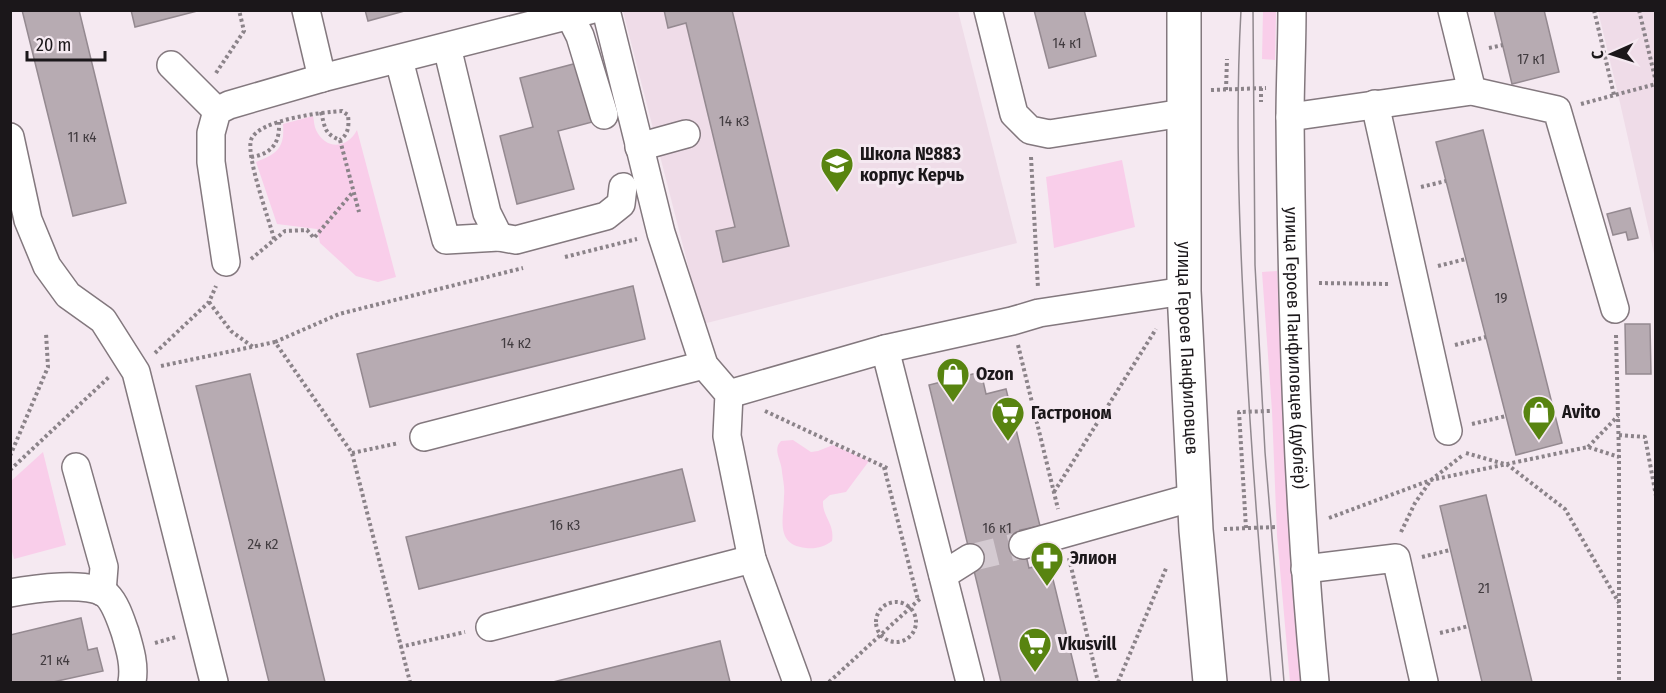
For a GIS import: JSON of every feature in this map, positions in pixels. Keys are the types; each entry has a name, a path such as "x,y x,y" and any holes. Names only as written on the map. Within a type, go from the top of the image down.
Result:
{"main road":[{"name":"улица Героев Панфиловцев","path":"1184,10 1184,291 1194,497 1210,682"}],"street":[{"path":"306,10 322,78"},
{"path":"567,10 580,36 604,115"},
{"path":"210,104 229,105 322,78 590,10"},
{"path":"606,10 661,233 704,365 729,394 727,436 752,559 797,682"},
{"path":"988,10 1014,114 1030,130 1049,134 1183,101"},
{"name":"улица Героев Панфиловцев (дублёр)","path":"1292,10 1290,117 1297,410 1305,569 1315,682"},
{"path":"1452,10 1472,91"},
{"path":"447,47 487,213 499,237"},
{"path":"399,60 446,240 499,237 516,240 606,216 621,204 623,187"},
{"path":"171,64 210,104 210,162 224,266"},
{"path":"1290,117 1472,91 1557,110 1615,309"},
{"path":"1375,105 1415,284 1458,428"},
{"path":"639,147 686,134"},
{"path":"10,137 28,220 47,266 68,295 103,320 133,365 214,682"},
{"path":"729,394 885,349 1039,313 1184,291"},
{"path":"885,349 970,682"},
{"path":"424,437 704,365"},
{"path":"76,467 104,567 102,592"},
{"path":"1023,545 1194,497"},
{"path":"943,575 970,558"},
{"path":"1305,569 1396,558 1424,682"},
{"path":"490,627 752,559"},
{"path":"10,593 73,587 92,588 106,594 118,614 131,651 134,673 132,682"}],"path":[{"path":"210,104 243,31 239,10"},
{"path":"1594,10 1614,95"},
{"path":"1557,110 1656,83 1639,10"},
{"path":"1226,90 1227,59"},
{"path":"1183,101 1226,90 1292,86"},
{"path":"1261,88 1261,105"},
{"path":"274,239 251,157 251,139 260,128 279,122 321,112 342,111 348,115 349,126 340,140"},
{"path":"321,112 326,131 330,136 340,140"},
{"path":"251,157 264,155 275,147 280,135 279,122"},
{"path":"1030,130 1039,313"},
{"path":"340,140 359,212"},
{"path":"10,470 209,302 224,266 246,263 285,231 308,230 314,238 353,192"},
{"path":"557,259 661,233"},
{"path":"133,365 275,342 339,314 534,265"},
{"path":"1314,283 1415,284"},
{"path":"209,302 231,331 254,347"},
{"path":"1615,309 1619,435 1619,682"},
{"path":"1012,321 1098,682"},
{"path":"1054,492 1157,329"},
{"path":"10,456 48,367 46,333"},
{"path":"275,342 352,453 410,682"},
{"path":"729,394 884,466 920,487"},
{"path":"1278,527 1246,528 1239,412 1297,410"},
{"path":"1458,428 1506,416"},
{"path":"1588,447 1618,416"},
{"path":"1619,435 1645,437 1656,496"},
{"path":"352,453 424,437"},
{"path":"1327,519 1431,480 1588,447 1619,457"},
{"path":"1396,558 1402,529 1415,503 1431,480 1466,453 1508,465 1565,508 1619,604"},
{"path":"884,466 918,600"},
{"path":"1118,682 1167,566"},
{"path":"829,682 943,575"},
{"path":"897,602 910,608 915,614 915,630 910,637 895,642 881,635 876,620 883,607 897,602"},
{"path":"400,646 490,627"},
{"path":"131,651 201,629"},
{"path":"835,677 838,682"}],"shaded area":[{"name":"Школа №883 корпус Керчь","path":"623,11 958,11 1017,243 703,324"},
{"path":"1263,11 1276,11 1275,60 1262,59"},
{"path":"1598,11 1655,11 1655,258 1618,94"},
{"path":"313,116 315,128 320,137 331,144 337,145 348,141 357,130 396,277 378,282 356,276 320,243 317,229 277,224 256,162 278,149 283,139 283,124"},
{"path":"1122,160 1135,227 1054,248 1046,177"},
{"path":"1277,271 1304,682 1290,682 1277,535 1272,411 1262,272"},
{"path":"793,440 811,452 833,445 869,461 846,492 830,495 823,501 824,511 832,529 832,541 820,547 796,546 789,542 783,529 784,487 777,448 781,441"},
{"path":"43,452 66,545 14,559 10,544 11,481"}],"building":[{"path":"22,10 79,10 126,203 73,216"},
{"path":"131,10 201,10 135,27"},
{"path":"365,10 408,10 368,21"},
{"path":"664,10 732,10 789,246 723,262 716,231 735,227 686,23 668,28"},
{"path":"1034,10 1084,10 1096,56 1049,68"},
{"path":"1494,10 1544,10 1559,72 1512,84"},
{"path":"581,62 596,121 558,131 574,189 517,204 500,136 533,127 520,78"},
{"path":"1483,130 1562,443 1516,455 1436,142"},
{"path":"1630,208 1638,238 1628,240 1626,232 1613,235 1607,214"},
{"path":"633,286 645,339 370,407 357,354"},
{"path":"1625,324 1650,324 1651,374 1626,374"},
{"path":"981,372 986,394 1006,389 1040,526 1020,530 1029,568 1049,563 1078,682 1001,682 929,385"},
{"path":"250,374 325,682 269,682 196,386"},
{"path":"682,469 695,521 419,589 406,537"},
{"path":"1486,495 1532,682 1482,682 1440,506"},
{"path":"81,618 88,650 97,648 103,671 53,682 10,682 10,635"},
{"path":"720,641 730,682 553,682"}],"tunnel":[{"path":"970,558 1023,545"}],"tram line":[{"path":"1241,10 1238,131 1241,253 1253,464 1271,682"},
{"path":"1253,10 1255,265 1265,452 1284,682"}],"place":[{"name":"Школа №883 корпус Керчь","path":"837,193"},
{"name":"Ozon","path":"953,403"},
{"name":"Avito","path":"1539,441"},
{"name":"Гастроном","path":"1008,442"},
{"name":"Элион","path":"1047,587"},
{"name":"Vkusvill","path":"1035,673"}]}
